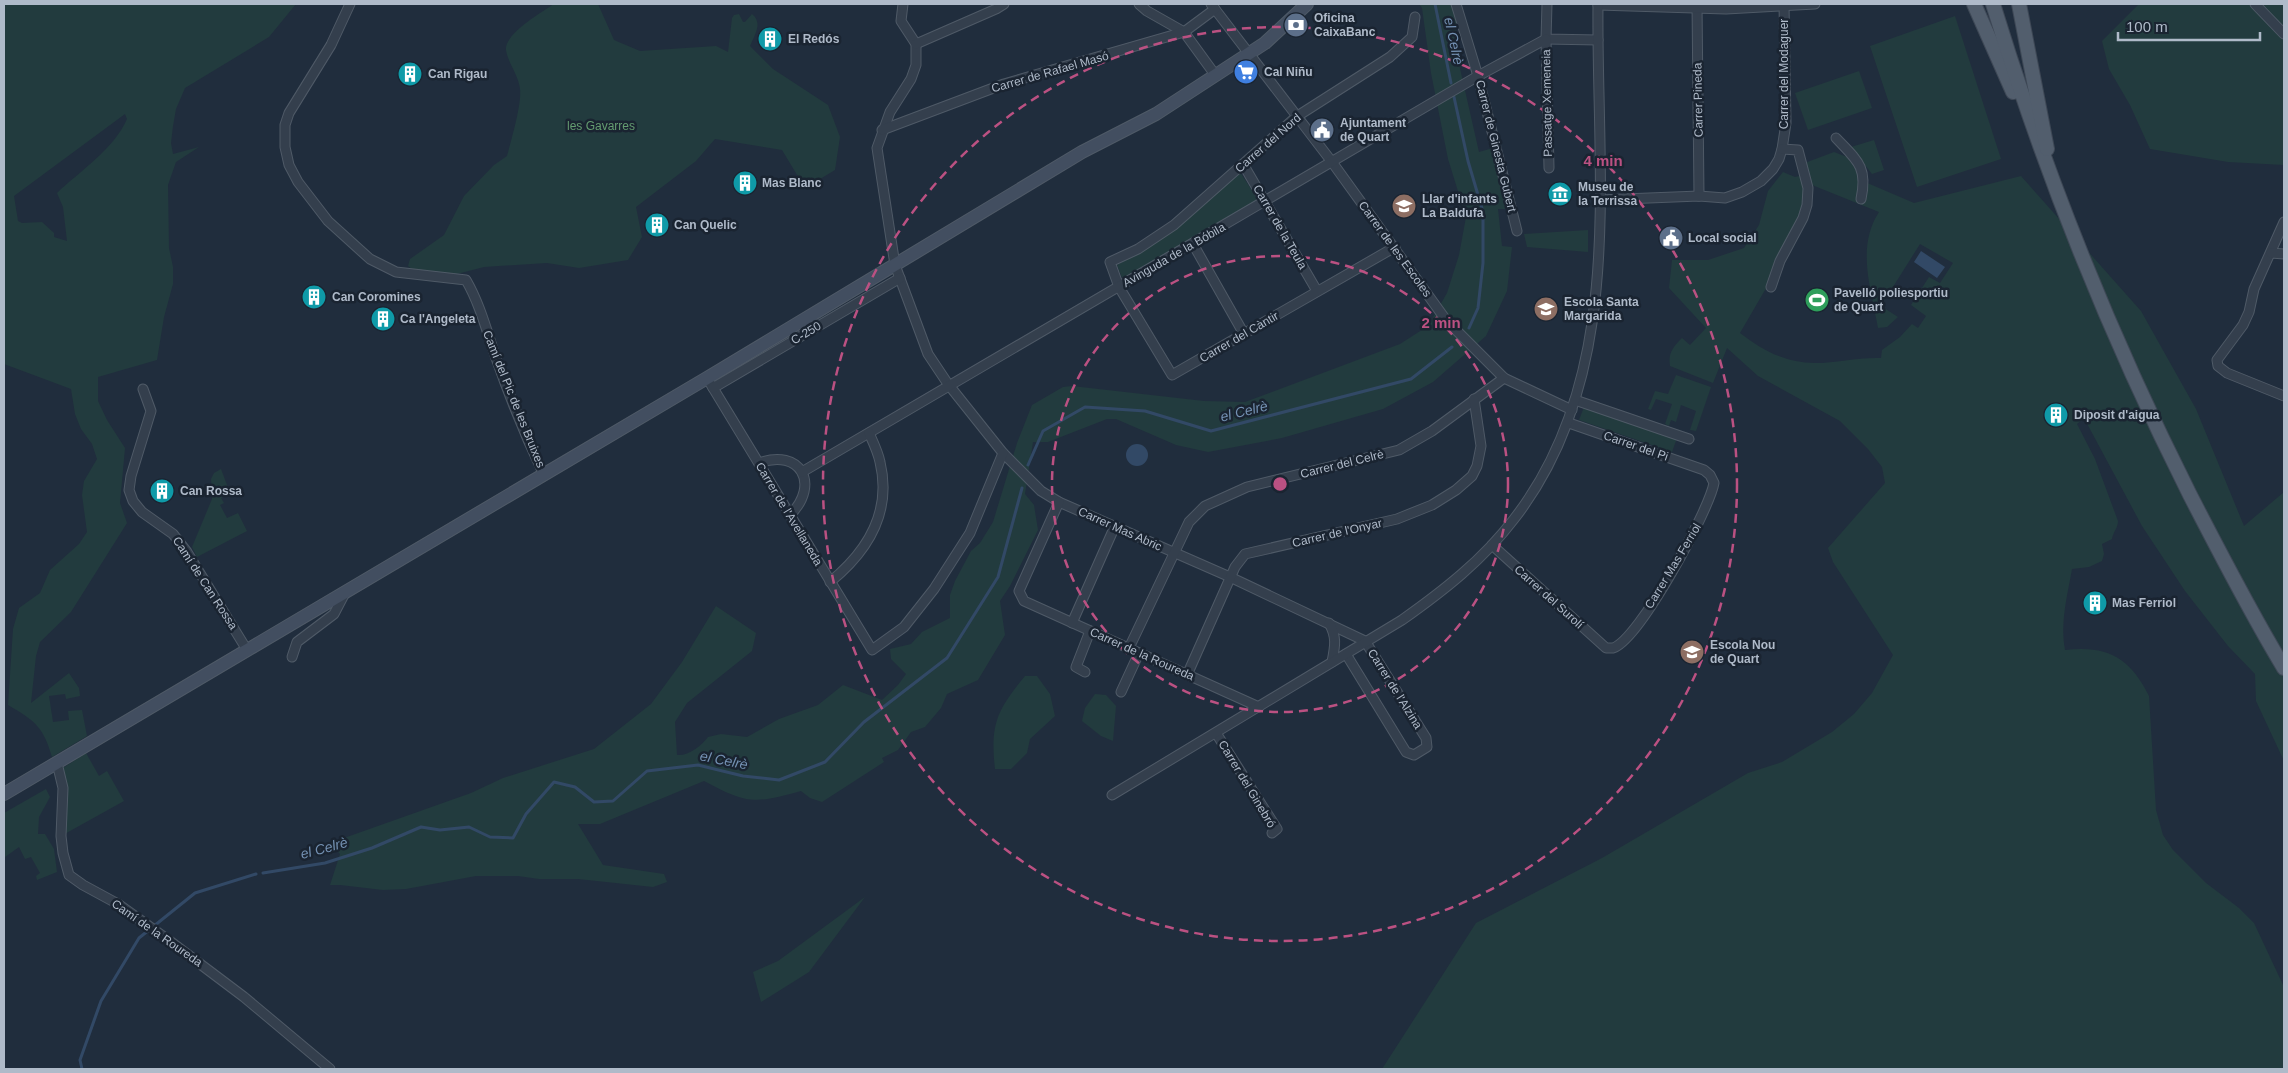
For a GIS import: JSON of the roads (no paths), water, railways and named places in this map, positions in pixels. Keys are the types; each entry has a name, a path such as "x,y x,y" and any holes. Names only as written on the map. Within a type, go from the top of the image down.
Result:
{"main road":[{"name":"C-250","path":"4,794 544,475 710,383 895,265 1082,152 1156,114 1266,43 1307,4"},
{"path":"1974,4 2020,109 2032,126"},
{"path":"1993,4 2032,126 2073,237 2124,358 2226,564 2284,668"},
{"path":"2019,4 2047,148 2073,219 2073,237"}],"street":[{"name":"Camí del Pic de les Bruixes","path":"350,4 331,45 289,113 285,125 285,147 293,174 328,221 370,259 396,272 466,280 474,294 500,368 544,475"},
{"path":"903,4 902,21 916,44 1004,4"},
{"path":"1140,4 1147,11 1184,32 1216,76"},
{"name":"Carrer de Ginesta Gubert","path":"1456,4 1478,76 1517,231"},
{"name":"Passatge Xemeneia","path":"1546,4 1548,168"},
{"path":"1112,795 1402,620 1444,591 1492,545 1515,518 1544,472 1569,423 1576,400 1590,342 1597,286 1599,200 1598,5 1815,4"},
{"path":"2256,4 2284,34"},
{"name":"Carrer del Modaguer","path":"1599,200 1699,196 1725,198 1742,192 1761,181 1773,169 1782,149 1786,123 1784,5"},
{"name":"Carrer de Rafael Masó","path":"882,130 1004,84 1184,32 1213,6"},
{"name":"Carrer de les Escoles","path":"1213,6 1332,162 1446,320 1504,378 1572,410"},
{"name":"Carrer Pineda","path":"1697,6 1699,196"},
{"name":"Carrer del Nord","path":"1120,287 1110,262 1138,249 1174,225 1296,117 1390,57 1412,37 1415,17"},
{"path":"1546,39 1598,40"},
{"name":"Avinguda de la Bóbila","path":"802,472 948,384 1120,287 1478,76 1546,39"},
{"name":"Carrer Mas Abric","path":"916,44 916,66 911,79 890,112 877,148 895,265 928,354 948,384 1003,453 1041,491 1058,502 1230,577 1365,641"},
{"path":"1836,138 1861,166 1864,185 1861,199"},
{"path":"1770,287 1780,261 1804,218 1808,204 1808,188 1798,150 1782,149"},
{"name":"Carrer de la Teula","path":"1243,164 1317,291"},
{"path":"2284,222 2254,289 2249,312 2243,326 2219,355 2218,366 2227,373 2284,396"},
{"path":"1193,244 1244,334"},
{"name":"Carrer del Càntir","path":"1120,287 1172,375 1395,248"},
{"path":"2271,253 2284,254"},
{"name":"C-250","path":"710,383 900,278"},
{"name":"Carrer del Celrè","path":"1129,648 1189,522 1205,506 1247,487 1399,450 1432,431 1504,378"},
{"name":"Carrer de l'Avellaneda","path":"710,383 872,650 904,627 934,589 970,533 1003,453"},
{"name":"Camí de Can Rossa","path":"143,389 151,411 131,476 130,490 133,501 142,512 173,534 187,552 247,650"},
{"name":"Carrer de l'Onyar","path":"1187,675 1234,567 1245,554 1397,519 1432,506 1456,490 1472,476 1477,466 1481,446 1474,399"},
{"name":"Carrer del Pi","path":"1576,400 1689,439"},
{"name":"Carrer del Pi","path":"1569,423 1704,470"},
{"path":"830,582 850,566 864,549 878,519 883,483 880,461 869,433"},
{"path":"759,463 773,458 784,460 794,464 802,472 805,482 805,495 799,506 790,515"},
{"name":"Carrer Mas Ferriol","path":"1606,648 1613,648 1619,644 1639,623 1688,544 1712,494 1714,483 1710,475 1704,470"},
{"name":"Carrer de la Roureda","path":"1058,502 1018,591 1024,601 1259,707"},
{"path":"1072,623 1115,526"},
{"name":"Carrer del Surolí","path":"1492,545 1606,648"},
{"path":"292,657 297,642 334,614 345,593"},
{"path":"1329,623 1335,634 1336,645 1332,662"},
{"path":"1085,672 1076,667 1090,631"},
{"name":"Carrer de l'Alzina","path":"1346,654 1406,752 1414,755 1427,747 1426,738 1365,641"},
{"path":"1121,692 1139,653"},
{"name":"Carrer del Ginebró","path":"1216,733 1278,829 1272,833"},
{"name":"Camí de la Roureda","path":"57,763 63,788 61,836 69,875 83,886 112,900 171,942 244,997 330,1069"}],"water":[{"path":"1921,251 1945,267 1937,278 1914,262"},
{"path":"1133,444 1141,444 1148,451 1148,459 1141,466 1133,466 1126,459 1126,451"}],"waterway":[{"name":"el Celrè","path":"1435,4 1451,83"},
{"name":"el Celrè","path":"1454,97 1468,161 1483,212 1483,263 1478,308 1469,328"},
{"name":"el Celrè","path":"1028,465 1043,431 1085,407 1145,411 1211,431 1411,379 1452,347"},
{"name":"el Celrè","path":"263,873 325,863 372,848 421,827 440,830 469,827 490,837 513,838 526,814 554,782 575,787 594,802 613,801 647,771 698,765 743,776 779,780 825,762 864,722 947,658 998,577 1022,488"},
{"name":"el Celrè","path":"82,1069 80,1060 101,1001 139,938 195,893 256,874"}],"place":[{"name":"Oficina CaixaBanc","path":"1296,25"},
{"name":"El Redós","path":"770,39"},
{"name":"Cal Niñu","path":"1246,72"},
{"name":"Can Rigau","path":"410,74"},
{"name":"Ajuntament de Quart","path":"1322,130"},
{"name":"Mas Blanc","path":"745,183"},
{"name":"Museu de la Terrissa","path":"1560,194"},
{"name":"Llar d'infants La Baldufa","path":"1404,206"},
{"name":"Can Quelic","path":"657,225"},
{"name":"Local social","path":"1671,238"},
{"name":"Can Coromines","path":"314,297"},
{"name":"Pavelló poliesportiu de Quart","path":"1817,300"},
{"name":"Escola Santa Margarida","path":"1546,309"},
{"name":"Ca l'Angeleta","path":"383,319"},
{"name":"Diposit d'aigua","path":"2056,415"},
{"name":"Can Rossa","path":"162,491"},
{"name":"Mas Ferriol","path":"2095,603"},
{"name":"Escola Nou de Quart","path":"1692,652"}],"park label":[{"name":"les Gavarres","path":"601,126"}]}
